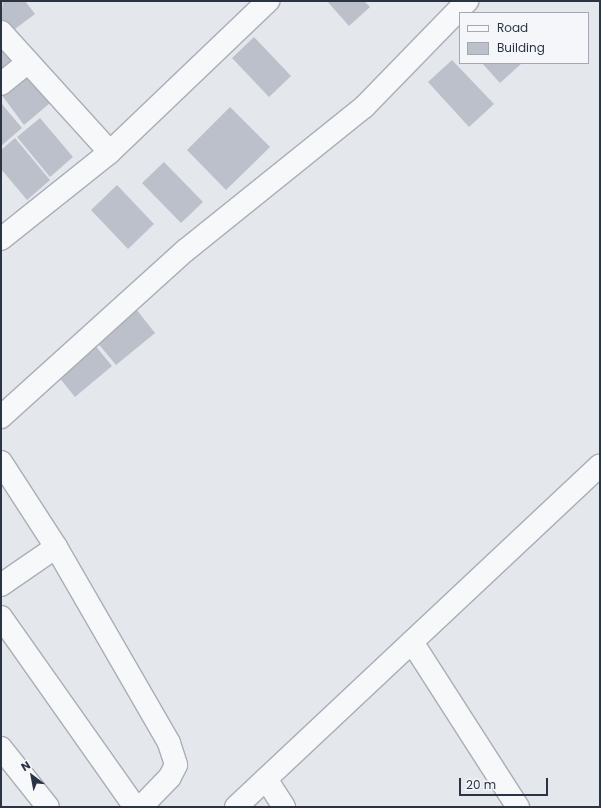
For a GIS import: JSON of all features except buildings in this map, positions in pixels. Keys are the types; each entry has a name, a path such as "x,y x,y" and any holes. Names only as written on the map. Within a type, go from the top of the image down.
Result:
{"street":[{"path":"1,238 110,152 268,1"},
{"path":"1,417 186,250 364,107 467,1"},
{"path":"1,32 110,152"},
{"path":"1,84 28,62"},
{"path":"1,462 56,547 169,743 176,764 170,777 141,807"},
{"path":"236,807 600,465"},
{"path":"1,585 56,547"},
{"path":"1,617 135,807"},
{"path":"412,642 518,807"},
{"path":"1,748 48,807"},
{"path":"266,779 284,807"}]}
